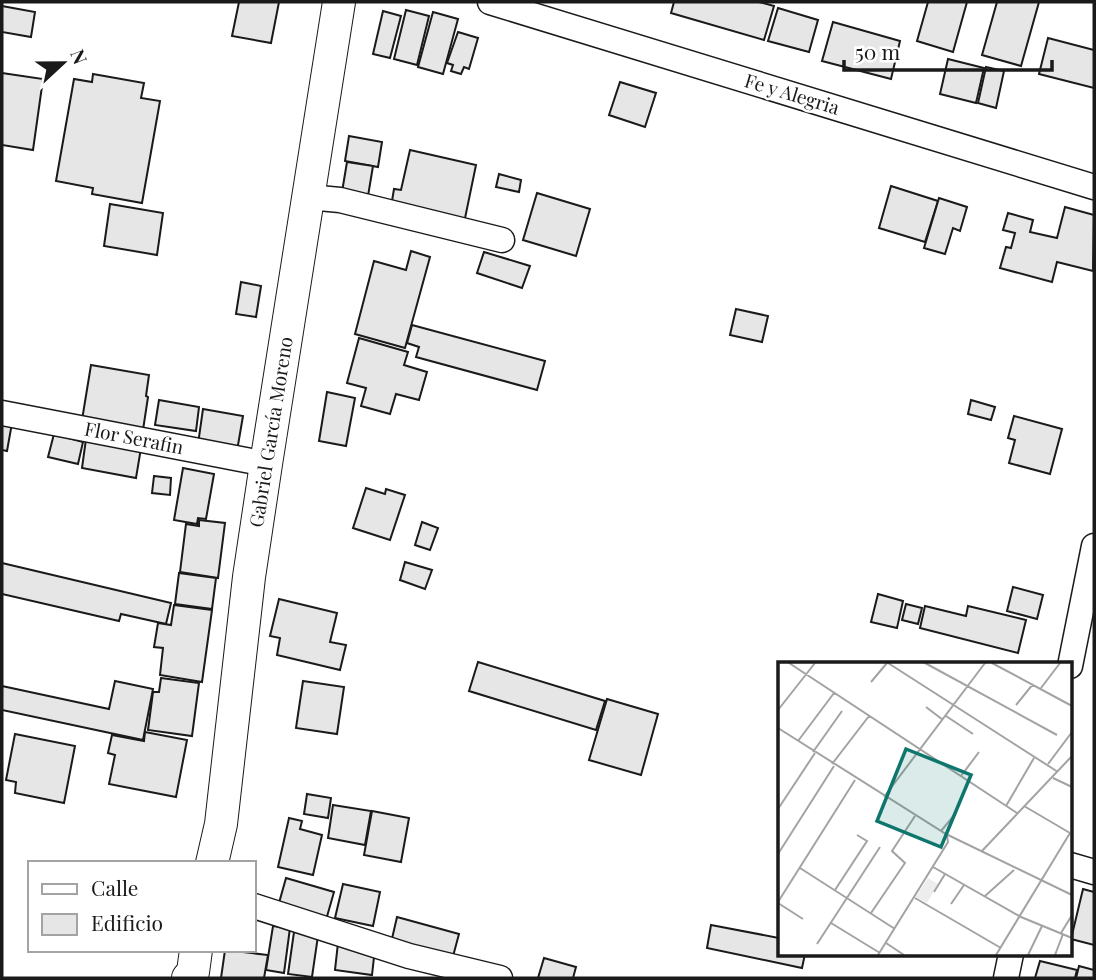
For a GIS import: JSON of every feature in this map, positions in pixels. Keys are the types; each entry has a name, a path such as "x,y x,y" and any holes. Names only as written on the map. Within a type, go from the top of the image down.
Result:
{"street":[{"name":"Gabriel García Moreno","path":"212,861 221,824 249,577 339,2"},
{"name":"Fe y Alegria","path":"490,2 1094,187"},
{"path":"308,197 340,200 502,240"},
{"name":"Flor Serafin","path":"2,413 266,464"},
{"path":"1071,662 1094,546"},
{"path":"1072,866 1094,872"},
{"path":"256,907 409,956 500,978"},
{"path":"1006,978 1011,956"}],"building":[{"path":"239,2 279,2 271,43 232,36"},
{"path":"674,2 759,2 774,6 764,40 671,13"},
{"path":"928,2 967,2 953,52 917,41"},
{"path":"997,2 1039,2 1021,66 982,55"},
{"path":"2,6 35,12 31,37 2,32"},
{"path":"778,8 818,20 809,52 768,41"},
{"path":"406,10 429,16 417,65 394,59"},
{"path":"383,11 401,16 390,58 373,54"},
{"path":"433,12 458,19 443,74 418,67"},
{"path":"833,22 900,41 891,79 822,61"},
{"path":"458,32 478,38 469,69 464,67 461,74 451,71 453,65 447,63"},
{"path":"1048,38 1094,50 1094,88 1039,74"},
{"path":"948,59 984,68 976,103 940,94"},
{"path":"986,67 1004,71 996,108 978,103"},
{"path":"2,73 43,79 33,150 2,145"},
{"path":"93,74 144,83 141,98 160,101 142,203 92,194 93,188 56,181 74,79 92,82"},
{"path":"620,82 656,93 645,127 609,115"},
{"path":"349,136 382,142 378,167 345,161"},
{"path":"410,150 476,165 463,228 391,207 394,189 401,190"},
{"path":"347,162 373,166 367,202 341,198"},
{"path":"499,174 521,180 519,192 496,187"},
{"path":"891,186 938,201 925,242 879,228"},
{"path":"537,193 590,209 576,256 523,240"},
{"path":"939,198 967,207 960,231 953,228 945,254 924,248"},
{"path":"110,204 163,213 157,255 104,246"},
{"path":"1065,207 1094,215 1093,271 1057,262 1052,282 1000,268 1006,247 1011,248 1015,233 1003,230 1008,213 1033,220 1030,232 1057,238"},
{"path":"411,251 430,257 405,348 355,334 374,261 406,270"},
{"path":"484,252 530,266 522,288 477,273"},
{"path":"241,282 261,286 256,317 236,314"},
{"path":"736,309 768,316 762,342 730,335"},
{"path":"412,325 545,361 537,390 416,357 419,347 407,343"},
{"path":"359,338 408,352 404,365 427,372 419,400 396,394 390,414 361,406 366,388 347,383"},
{"path":"91,365 149,375 143,430 82,420"},
{"path":"327,392 355,398 346,446 319,441"},
{"path":"159,400 199,407 196,431 155,425"},
{"path":"971,400 995,407 991,420 968,414"},
{"path":"203,409 243,416 237,451 198,444"},
{"path":"1014,416 1062,429 1050,474 1009,463 1015,440 1008,438"},
{"path":"2,421 12,423 7,451 2,450"},
{"path":"54,434 83,442 78,464 48,457"},
{"path":"86,439 141,448 136,478 82,468"},
{"path":"183,468 214,474 206,519 198,518 197,524 174,520"},
{"path":"154,476 171,478 170,495 152,493"},
{"path":"366,488 385,494 386,489 405,495 390,540 353,528"},
{"path":"199,520 225,523 218,578 180,572 186,524 199,526"},
{"path":"422,522 438,528 430,550 415,545"},
{"path":"405,562 432,570 425,589 400,580"},
{"path":"2,563 171,603 166,624 121,614 119,621 2,594"},
{"path":"179,573 216,578 212,609 175,604"},
{"path":"1013,587 1043,595 1037,619 1007,611"},
{"path":"878,594 903,601 897,628 871,622"},
{"path":"279,599 337,613 330,642 346,645 340,670 277,655 280,638 270,636"},
{"path":"906,604 922,608 918,624 902,620"},
{"path":"174,605 212,610 202,682 160,675 163,648 154,647 158,623 171,625"},
{"path":"925,606 966,616 968,606 1026,620 1018,653 920,628"},
{"path":"478,662 605,701 596,730 469,691"},
{"path":"161,678 199,683 192,736 148,730 153,692 159,692"},
{"path":"115,681 153,689 143,740 2,710 2,686 109,709"},
{"path":"303,681 344,687 337,734 296,728"},
{"path":"607,699 658,714 641,775 589,760"},
{"path":"145,732 187,740 176,797 109,784 115,755 108,753 112,735 144,741"},
{"path":"15,734 75,746 64,803 15,793 16,782 6,780"},
{"path":"307,794 331,798 328,818 304,814"},
{"path":"333,805 371,811 365,845 328,838"},
{"path":"372,811 409,818 401,862 364,855"},
{"path":"289,818 302,821 300,829 322,835 313,875 278,867"},
{"path":"286,878 334,892 324,927 279,903"},
{"path":"343,884 380,892 373,926 335,918"},
{"path":"1083,889 1094,892 1094,945 1072,939"},
{"path":"397,917 459,934 452,960 391,943"},
{"path":"295,925 319,929 312,977 288,974"},
{"path":"711,925 778,938 778,956 805,956 802,968 707,948"},
{"path":"273,926 290,928 284,973 266,970"},
{"path":"338,943 375,948 372,975 335,970"},
{"path":"225,952 268,955 264,978 221,978"},
{"path":"544,958 576,967 573,978 538,978"},
{"path":"1040,961 1077,970 1075,978 1035,978"},
{"path":"1079,966 1094,970 1094,978 1076,978"}]}
